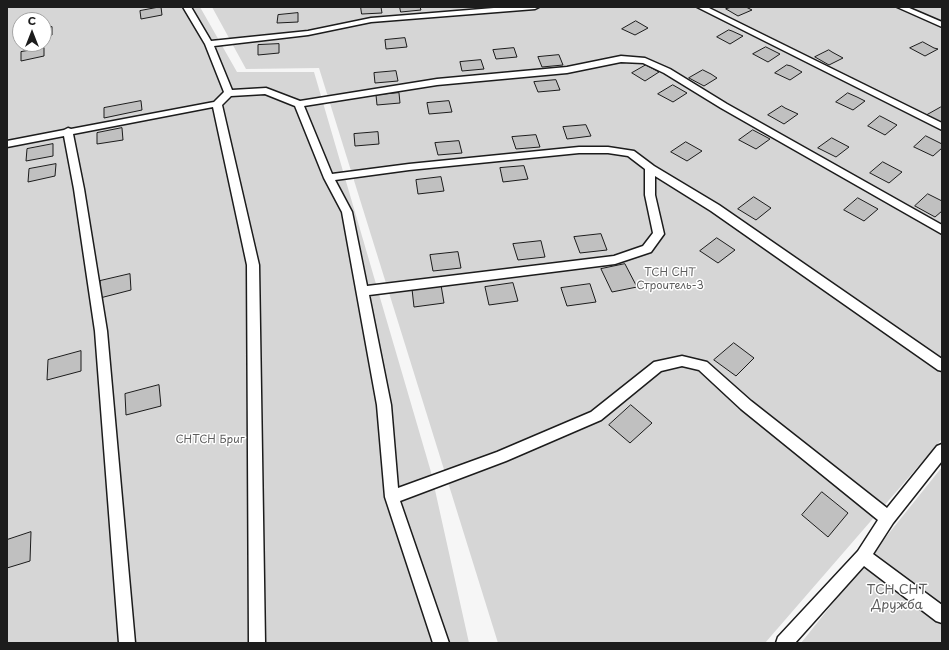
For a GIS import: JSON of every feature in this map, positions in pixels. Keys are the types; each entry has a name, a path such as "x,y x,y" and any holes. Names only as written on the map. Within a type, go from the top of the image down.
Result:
{"lane":[{"path":"187,7 209,44 230,93"},
{"path":"209,44 308,33 371,20 534,7"},
{"path":"701,7 942,127"},
{"path":"901,7 942,25"},
{"path":"7,144 68,131 217,104 230,93 266,92 300,104 437,82 567,70 620,59 645,61 667,71 724,106 906,208 942,230"},
{"path":"217,104 253,265 257,643"},
{"path":"300,104 329,178 347,212 384,405 392,497 441,643"},
{"path":"68,131 79,189 101,332 127,643"},
{"path":"329,178 409,167 579,150 608,150 631,153 650,168 715,208 942,366"},
{"path":"362,291 615,260 647,249 659,234 650,195 650,168"},
{"path":"392,497 501,457 596,416 658,366 682,361 703,366 746,405 888,518"},
{"path":"784,643 863,556 888,518 942,450"},
{"path":"863,556 942,615"}],"green space":[{"name":"СНТСН Бриг","path":"7,7 200,7 237,72 314,72 431,472 469,643 7,643"},
{"name":"ТСН СНТ Строитель-3","path":"212,7 942,7 942,439 765,643 498,643 319,68 246,69"},
{"name":"ТСН СНТ Дружба","path":"942,467 942,643 801,643"}],"building":[{"path":"161,7 162,15 141,19 140,11"},
{"path":"361,7 381,7 382,13 362,14"},
{"path":"400,7 420,7 421,10 401,12"},
{"path":"732,7 746,7 752,10 738,16 726,9"},
{"path":"298,13 298,22 277,23 278,15"},
{"path":"636,21 648,28 635,35 622,29"},
{"path":"729,30 743,36 730,44 717,37"},
{"path":"405,38 407,47 386,49 385,40"},
{"path":"923,42 938,49 925,56 910,48"},
{"path":"279,44 279,53 258,55 258,45"},
{"path":"766,47 780,54 768,62 753,54"},
{"path":"514,48 517,57 496,59 493,50"},
{"path":"829,50 843,58 829,65 815,57"},
{"path":"21,52 44,52 44,56 21,61"},
{"path":"559,55 563,65 542,67 538,57"},
{"path":"481,60 484,69 462,71 460,62"},
{"path":"646,65 659,72 645,81 632,73"},
{"path":"787,65 802,72 790,80 775,73"},
{"path":"703,70 717,78 704,86 689,78"},
{"path":"396,71 398,81 375,83 374,73"},
{"path":"556,80 560,90 538,92 534,82"},
{"path":"673,85 687,93 673,102 658,94"},
{"path":"399,93 400,103 377,105 376,95"},
{"path":"848,93 865,101 853,110 836,102"},
{"path":"141,101 142,110 104,118 104,108"},
{"path":"449,101 452,112 429,114 427,103"},
{"path":"782,106 798,114 784,124 768,115"},
{"path":"941,107 942,123 927,115"},
{"path":"880,116 897,125 885,135 868,126"},
{"path":"586,125 591,136 567,139 563,127"},
{"path":"122,128 123,140 97,144 97,133"},
{"path":"753,130 770,139 756,149 739,140"},
{"path":"378,132 379,144 355,146 354,134"},
{"path":"536,135 540,147 516,149 512,137"},
{"path":"926,136 942,144 942,148 933,156 914,147"},
{"path":"832,138 849,147 836,157 818,148"},
{"path":"459,141 462,153 438,155 435,143"},
{"path":"686,142 702,151 687,161 671,152"},
{"path":"53,144 53,156 26,161 27,149"},
{"path":"883,162 902,172 889,183 870,173"},
{"path":"56,164 55,176 28,182 29,169"},
{"path":"524,166 528,179 503,182 500,168"},
{"path":"441,177 444,191 418,194 416,180"},
{"path":"928,194 942,201 942,211 935,217 915,206"},
{"path":"754,197 771,208 756,220 738,209"},
{"path":"858,198 878,209 864,221 844,210"},
{"path":"601,234 607,250 580,253 574,237"},
{"path":"717,238 735,250 718,263 700,251"},
{"path":"541,241 545,257 518,260 513,244"},
{"path":"458,252 461,268 433,271 430,255"},
{"path":"625,264 637,287 612,292 601,269"},
{"path":"130,274 131,290 100,298 100,281"},
{"path":"513,283 518,301 489,305 485,287"},
{"path":"590,284 596,302 567,306 561,288"},
{"path":"441,285 444,303 414,307 412,289"},
{"path":"734,343 754,358 736,376 714,360"},
{"path":"81,351 81,371 47,380 48,360"},
{"path":"159,385 161,406 126,415 125,394"},
{"path":"631,405 652,423 630,443 609,425"},
{"path":"822,492 848,513 828,537 802,515"},
{"path":"31,532 30,561 7,568 7,540"}]}
